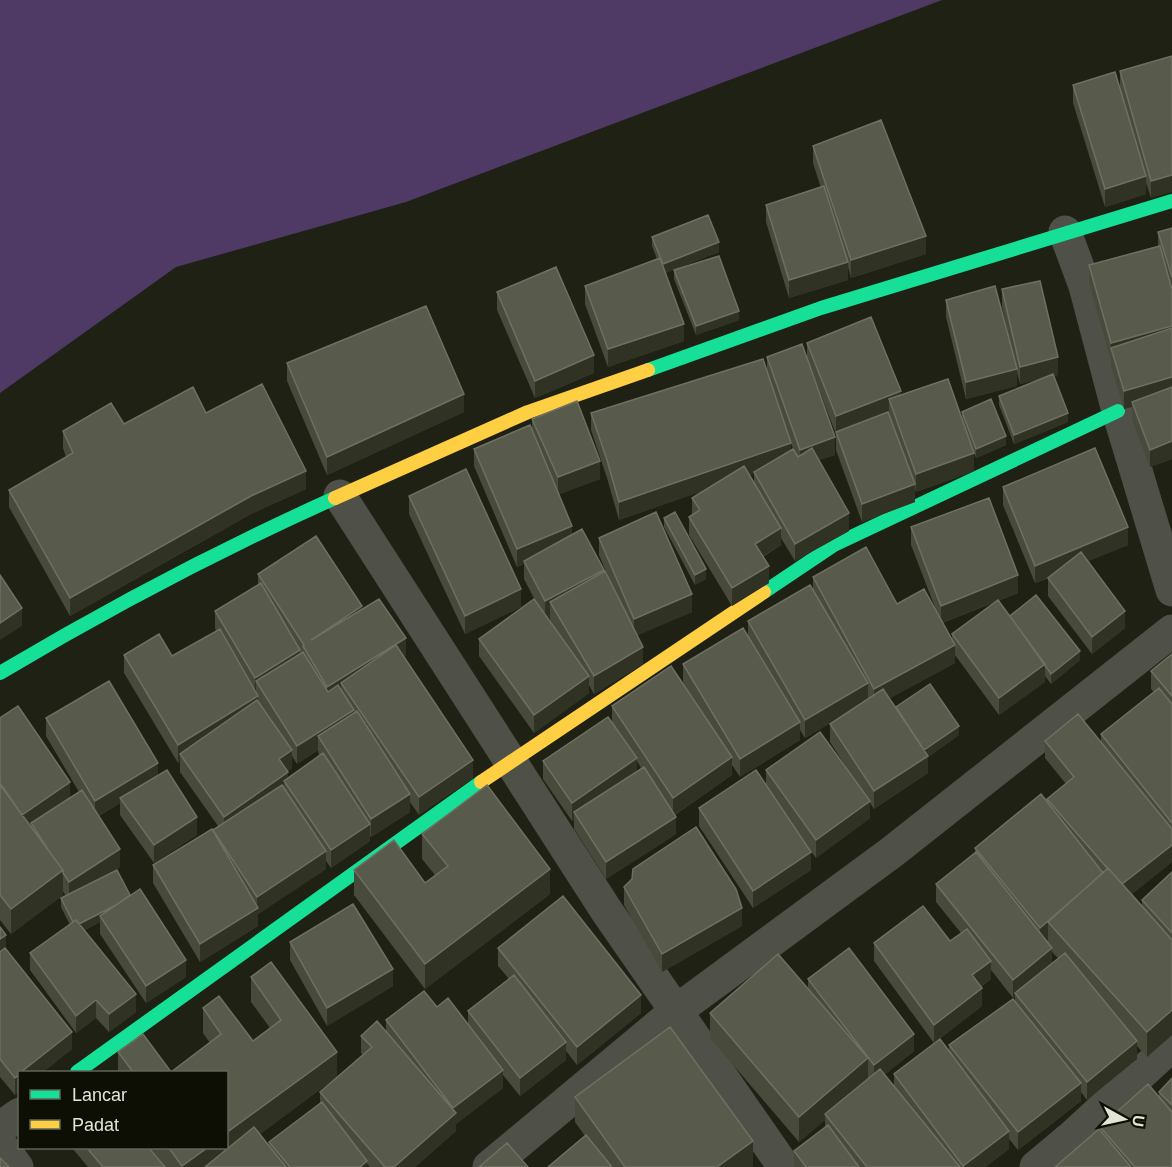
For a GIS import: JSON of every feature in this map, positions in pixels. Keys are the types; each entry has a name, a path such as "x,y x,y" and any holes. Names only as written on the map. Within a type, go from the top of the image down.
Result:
{"street":[{"path":"0,673 75,628 223,550 528,412 821,308 1172,201"},
{"path":"1065,232 1085,286 1118,411 1172,590"},
{"path":"78,1071 510,761 834,545 1118,411"},
{"path":"340,496 606,910 784,1167"},
{"path":"489,1167 676,1011 892,852 1172,631"},
{"path":"1036,1167 1172,1045"},
{"path":"0,1128 18,1115"},
{"path":"0,1144 17,1167"}],"shaded area":[{"path":"0,0 942,0 406,202 176,267 0,393"}],"building":[{"path":"1172,56 1172,175 1151,181 1120,71"},
{"path":"1115,72 1146,176 1105,189 1073,85"},
{"path":"881,120 926,236 851,260 813,146"},
{"path":"824,186 848,262 789,280 766,205"},
{"path":"708,215 719,242 663,264 652,237"},
{"path":"1172,228 1172,277 1158,232"},
{"path":"1160,246 1172,290 1172,326 1111,343 1089,265"},
{"path":"719,256 739,311 696,326 674,270"},
{"path":"660,258 684,324 608,349 585,286"},
{"path":"556,267 594,355 535,381 497,292"},
{"path":"1040,281 1058,357 1020,367 1002,289"},
{"path":"995,286 1017,369 966,382 946,300"},
{"path":"426,306 464,394 327,457 287,363"},
{"path":"871,317 901,391 836,416 807,343"},
{"path":"1172,328 1172,377 1124,391 1111,348"},
{"path":"802,344 835,437 800,450 767,357"},
{"path":"763,359 791,443 619,502 591,413"},
{"path":"1053,374 1068,413 1014,435 999,396"},
{"path":"948,379 974,453 916,474 889,399"},
{"path":"262,384 306,471 251,496 70,598 9,490 73,453 63,431 111,403 124,424 193,387 206,413"},
{"path":"1172,387 1172,441 1150,450 1132,402"},
{"path":"991,399 1006,436 976,449 962,412"},
{"path":"577,401 600,461 558,477 532,419"},
{"path":"888,412 915,484 862,504 836,432"},
{"path":"530,425 572,526 517,549 474,449"},
{"path":"812,448 849,513 795,544 754,472 793,449 798,457"},
{"path":"1095,448 1128,527 1035,566 1003,487"},
{"path":"744,466 781,528 755,544 769,566 732,588 689,517 700,510 692,498"},
{"path":"466,469 521,589 465,616 409,496"},
{"path":"989,498 1018,575 941,606 911,527"},
{"path":"656,512 692,594 634,619 599,538"},
{"path":"675,512 706,569 695,575 664,518"},
{"path":"582,529 604,570 545,601 524,561"},
{"path":"316,536 362,606 311,640 379,599 406,638 327,687 304,645 258,574"},
{"path":"866,547 897,604 924,589 955,645 874,689 813,577"},
{"path":"1081,552 1125,611 1092,637 1048,578"},
{"path":"605,571 643,647 594,676 550,602"},
{"path":"0,575 22,608 0,623"},
{"path":"261,583 300,650 255,678 215,611"},
{"path":"810,585 868,683 805,720 748,621"},
{"path":"1036,595 1080,651 1051,674 1010,616"},
{"path":"534,599 589,676 534,715 479,639"},
{"path":"998,600 1045,664 999,698 952,634"},
{"path":"743,628 800,722 740,759 683,664"},
{"path":"220,629 258,696 178,745 124,655 159,634 172,656"},
{"path":"396,645 473,760 419,797 341,683"},
{"path":"303,652 328,692 338,685 354,710 297,746 256,681"},
{"path":"1172,654 1172,696 1151,671"},
{"path":"671,666 732,757 673,798 612,706"},
{"path":"109,681 158,763 95,801 46,718"},
{"path":"930,684 959,726 924,750 896,707"},
{"path":"1159,688 1172,704 1172,823 1101,734"},
{"path":"883,689 928,756 874,791 830,724"},
{"path":"257,700 292,750 279,759 288,772 224,817 180,754"},
{"path":"18,706 70,782 22,815 0,783 0,718"},
{"path":"357,711 410,794 371,819 318,736"},
{"path":"1078,714 1172,829 1172,845 1122,884 1047,799 1074,777 1045,741"},
{"path":"608,717 637,758 572,803 543,761"},
{"path":"820,732 870,801 816,840 766,770"},
{"path":"323,753 370,824 331,850 284,781"},
{"path":"644,767 676,817 606,862 574,812"},
{"path":"167,770 197,817 154,845 120,798"},
{"path":"756,770 811,852 753,891 699,808"},
{"path":"0,785 63,870 11,909 0,895"},
{"path":"282,785 326,851 257,897 213,830"},
{"path":"487,785 550,869 425,964 354,870 394,840 425,883 448,866 422,834"},
{"path":"82,790 120,849 69,882 31,823"},
{"path":"1041,794 1103,873 1040,928 975,848"},
{"path":"696,827 736,889 742,908 662,954 624,887 632,879 633,869"},
{"path":"212,829 258,908 200,944 153,865"},
{"path":"976,852 1052,948 1013,980 936,884"},
{"path":"1108,868 1172,940 1172,1010 1147,1032 1048,922"},
{"path":"117,870 130,895 79,924 76,920 73,922 61,898"},
{"path":"1172,872 1172,933 1142,900"},
{"path":"140,889 186,960 146,986 100,916"},
{"path":"563,896 641,995 577,1047 498,948"},
{"path":"353,904 393,969 327,1008 290,942"},
{"path":"923,906 950,941 967,929 991,961 972,975 982,988 934,1025 874,943"},
{"path":"76,920 136,994 109,1014 96,1000 76,1016 30,953"},
{"path":"0,927 6,935 0,939"},
{"path":"5,948 72,1032 22,1071 18,1071 18,1076 15,1078 0,1059 0,952"},
{"path":"849,948 914,1034 874,1065 808,979"},
{"path":"1065,953 1137,1041 1087,1082 1015,993"},
{"path":"778,954 868,1058 799,1117 710,1013"},
{"path":"271,962 337,1052 228,1132 228,1071 172,1071 221,1034 203,1008 219,996 253,1041 281,1020 251,977"},
{"path":"514,975 566,1042 520,1078 468,1011"},
{"path":"424,991 437,1007 448,998 503,1070 453,1108 386,1020"},
{"path":"1013,999 1081,1083 1018,1132 949,1045"},
{"path":"377,1021 456,1113 394,1167 385,1167 320,1092 372,1047 361,1036"},
{"path":"670,1027 753,1141 717,1167 625,1167 575,1097"},
{"path":"143,1034 170,1071 132,1071 118,1052"},
{"path":"940,1039 1009,1131 963,1166 894,1074"},
{"path":"880,1069 960,1167 867,1167 825,1114"},
{"path":"1172,1078 1172,1105 1159,1092"},
{"path":"1148,1084 1172,1112 1172,1167 1135,1167 1100,1127"},
{"path":"322,1102 367,1161 360,1167 290,1167 269,1142"},
{"path":"828,1125 859,1167 806,1167 794,1151"},
{"path":"254,1127 286,1167 205,1167"},
{"path":"1099,1129 1131,1167 1055,1167"},
{"path":"586,1135 612,1167 548,1167"},
{"path":"507,1143 528,1167 479,1167"},
{"path":"88,1149 150,1149 165,1167 103,1167"},
{"path":"170,1149 206,1149 182,1166"},
{"path":"0,1158 9,1167 0,1167"}],"traffic: fast":[{"path":"648,370 821,308 1172,201"},
{"path":"764,592 834,545 1118,411"},
{"path":"0,673 165,581 335,498"},
{"path":"78,1071 481,782"}],"traffic: slow":[{"path":"335,498 528,412 648,370"},
{"path":"481,782 764,592"}]}
